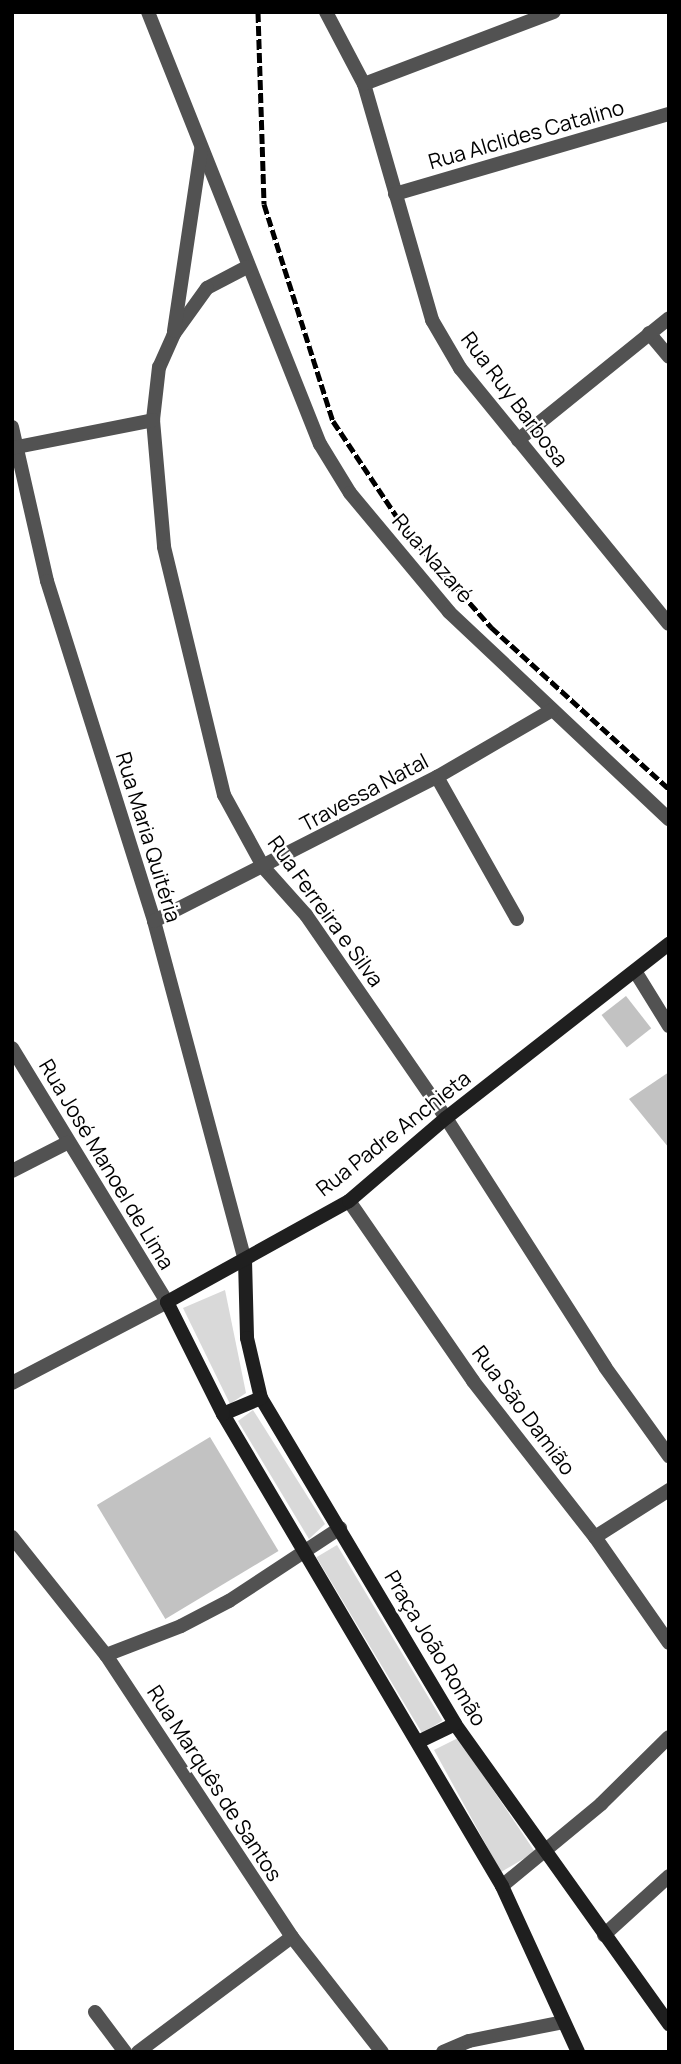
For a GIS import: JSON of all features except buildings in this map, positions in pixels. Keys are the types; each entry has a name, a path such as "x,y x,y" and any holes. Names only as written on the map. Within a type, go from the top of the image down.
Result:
{"street":[{"name":"Rua Nazaré","path":"148,12 247,267 320,444 350,493 449,612 669,819"},
{"name":"Rua Ruy Barbosa","path":"326,12 364,84 432,320 460,368 669,624"},
{"path":"364,84 554,12"},
{"name":"Rua Alclides Catalino","path":"396,194 669,114"},
{"path":"174,334 201,149"},
{"name":"Rua Ferreira e Silva","path":"247,267 207,288 174,334 159,367 153,420 164,547 224,795 264,868 306,915 446,1118 606,1367 669,1456"},
{"path":"518,440 669,318"},
{"path":"649,334 669,357"},
{"path":"14,447 153,420"},
{"name":"Rua Maria Quitéria","path":"12,427 14,447 47,581 154,921 244,1260"},
{"name":"Travessa Natal","path":"154,921 264,868 437,777 552,710"},
{"path":"437,777 517,919"},
{"name":"Rua Padre Anchieta","path":"12,1384 244,1260 349,1200 446,1118 669,944"},
{"path":"635,971 669,1026"},
{"name":"Rua José Manoel de Lima","path":"12,1048 67,1143 167,1302"},
{"path":"12,1171 67,1143"},
{"name":"Rua São Damião","path":"349,1200 473,1381 594,1538 669,1643"},
{"name":"Praça João Romão","path":"244,1260 247,1338 261,1398 455,1724 547,1849 604,1935 669,2024"},
{"path":"167,1302 223,1414 502,1886 578,2052"},
{"path":"223,1414 261,1398"},
{"path":"594,1538 669,1490"},
{"path":"106,1655 181,1626 306,1553 340,1528"},
{"name":"Rua Marquês de Santos","path":"12,1537 106,1655 292,1937 382,2052"},
{"path":"418,1742 455,1724"},
{"path":"502,1886 547,1849 669,1737"},
{"path":"604,1935 669,1876"},
{"path":"138,2052 292,1937"},
{"path":"95,2012 125,2052"},
{"path":"443,2052 469,2041 563,2022"}],"shaded area":[{"path":"225,1290 246,1393 230,1404 183,1308"},
{"path":"253,1410 325,1524 309,1539 238,1421"},
{"path":"337,1545 443,1721 422,1733 316,1557"},
{"path":"458,1738 535,1852 501,1872 434,1750"}],"railway":[{"path":"258,12 264,204 333,421 407,532 491,627 669,789"}]}
